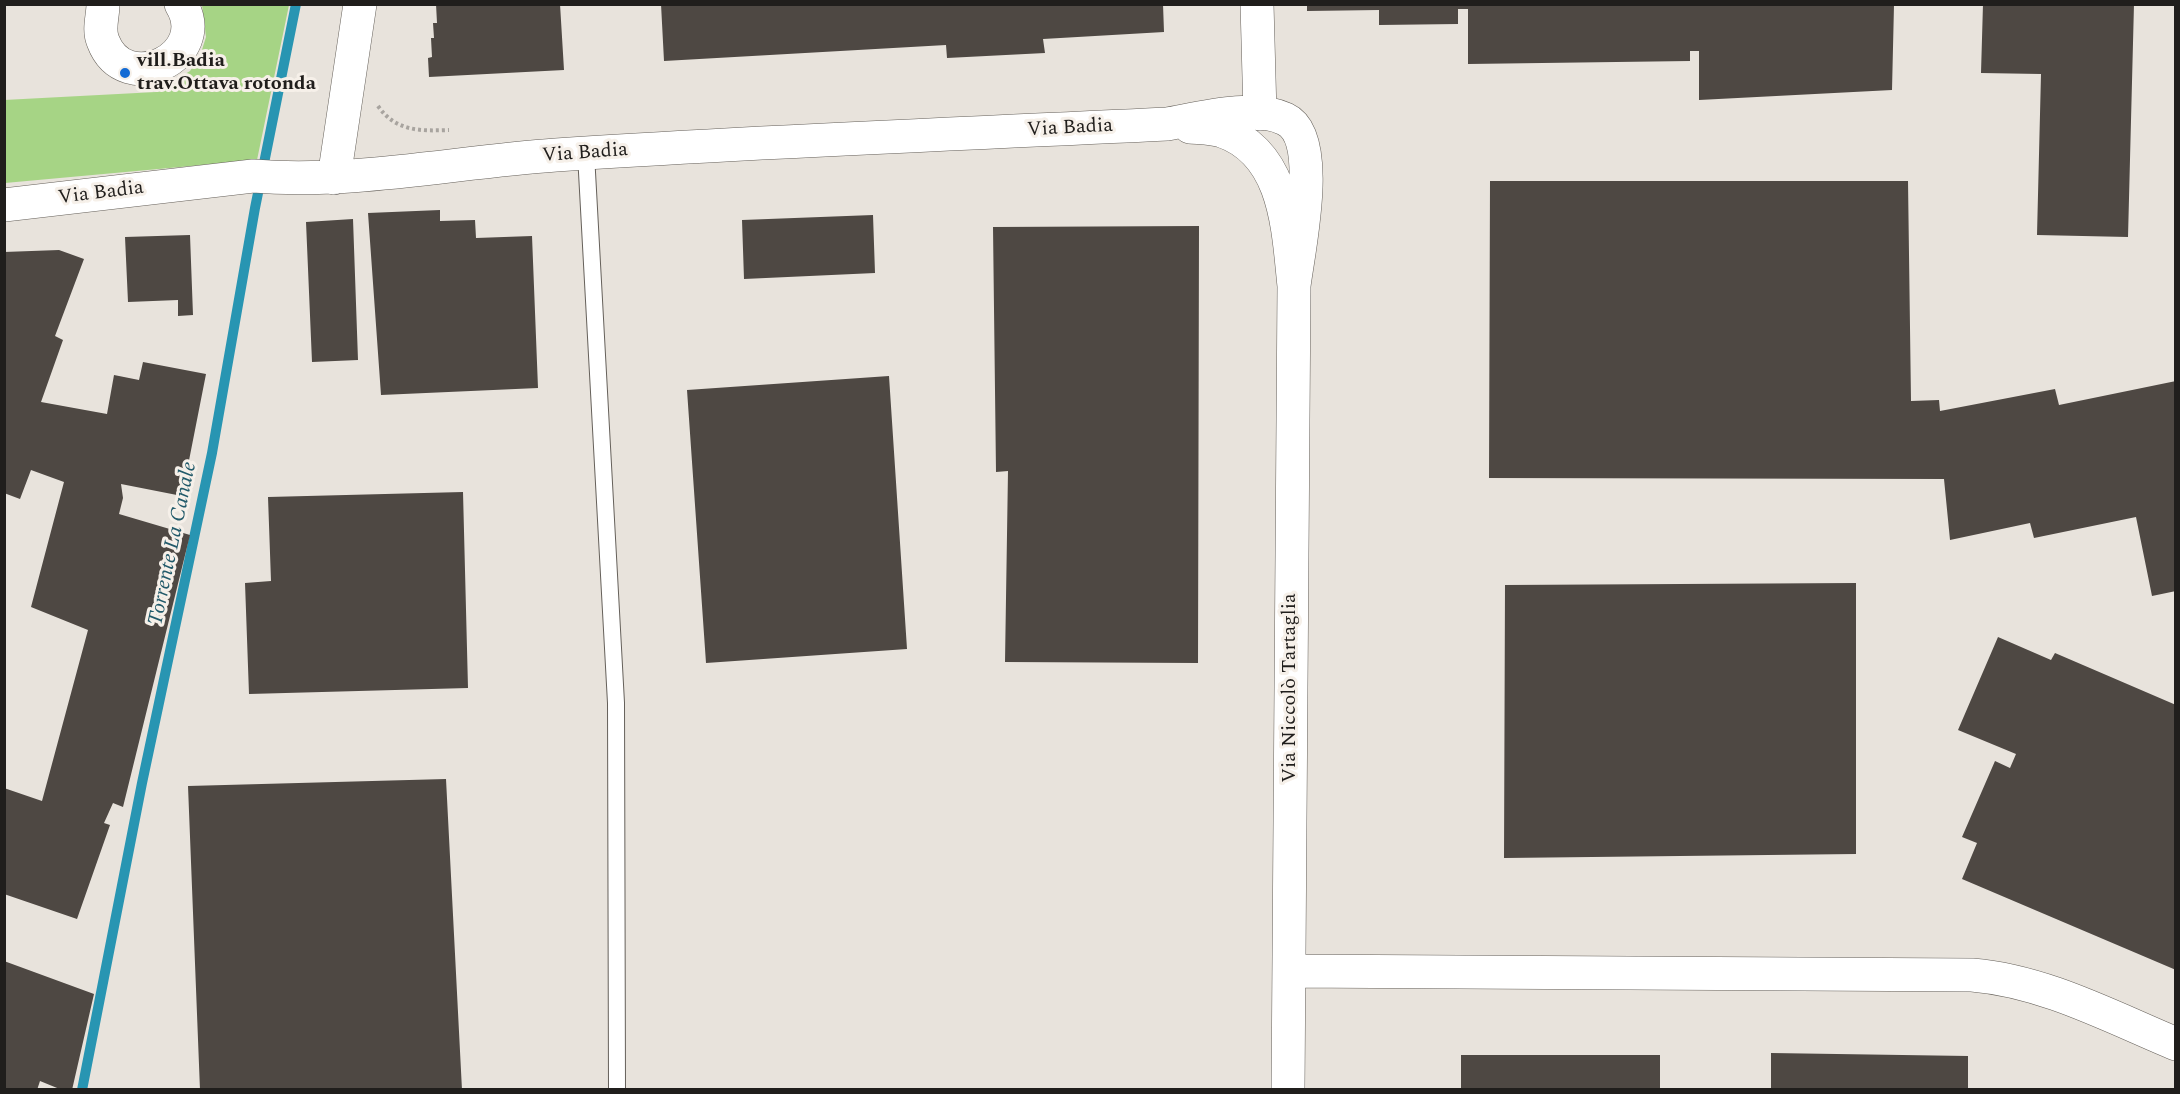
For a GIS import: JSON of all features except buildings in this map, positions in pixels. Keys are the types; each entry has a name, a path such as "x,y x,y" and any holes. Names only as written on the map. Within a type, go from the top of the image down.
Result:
{"street":[{"path":"104,6 100,25 103,40 110,53 122,63 136,69 151,69 166,63 177,53 185,40 188,25 181,4"},
{"path":"334,178 360,4"},
{"path":"1257,4 1273,117"},
{"name":"Via Badia","path":"4,205 253,176 292,179 334,178 586,154 1167,124 1222,114 1273,117"},
{"name":"Via Niccolò Tartaglia","path":"1273,117 1300,134 1306,158 1305,200 1294,286 1288,1089"},
{"name":"Via Badia","path":"1167,124 1222,131 1246,144 1262,160"},
{"name":"Via Niccolò Tartaglia","path":"1262,160 1283,201 1294,286"},
{"path":"1289,971 1960,975 2004,978 2035,986 2175,1044"}],"lane":[{"path":"586,154 616,703 617,1089"}],"path":[{"path":"376,102 388,119 401,127 416,130 451,129"}],"green space":[{"path":"202,5 289,5 257,160 5,183 4,100 156,92 190,71 200,56 206,37"}],"waterway":[{"name":"Torrente La Canale","path":"82,1090 142,783 212,453 255,208 296,4"}],"place":[{"name":"vill.Badia trav.Ottava rotonda","path":"125,73"}]}
